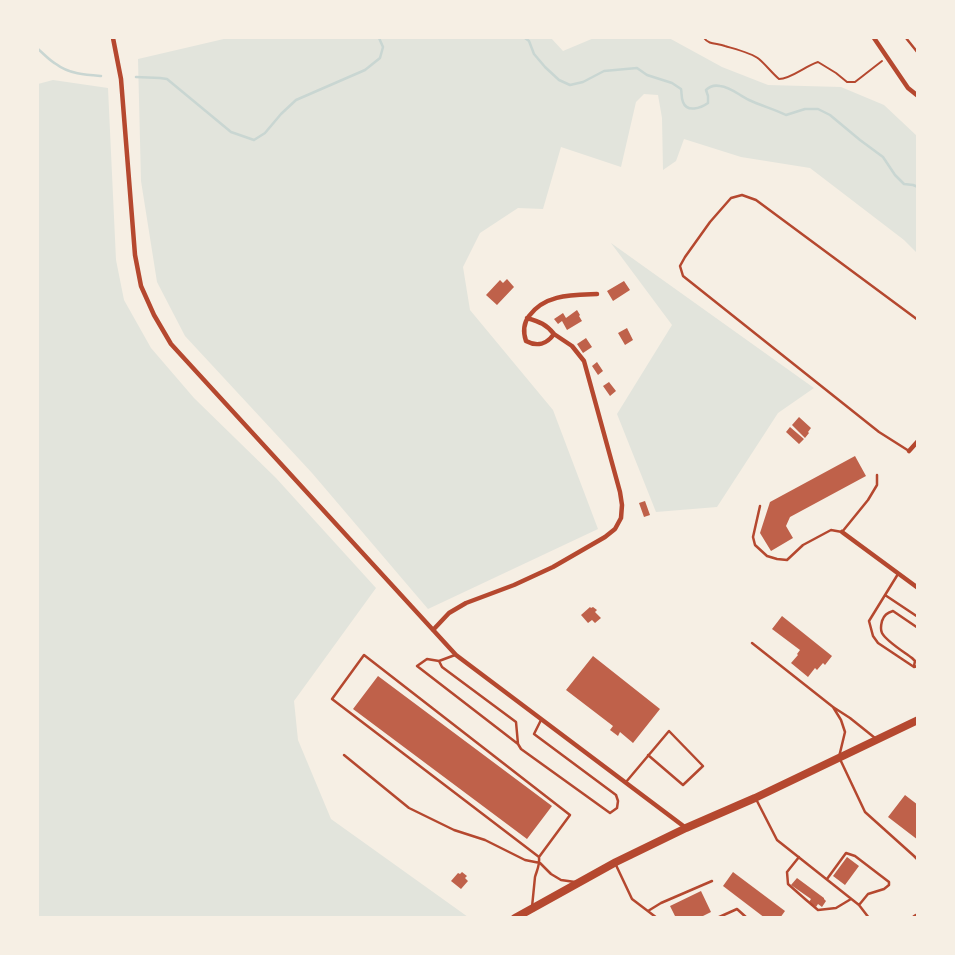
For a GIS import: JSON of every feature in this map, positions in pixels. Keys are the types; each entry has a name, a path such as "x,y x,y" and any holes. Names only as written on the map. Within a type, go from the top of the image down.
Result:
{"highway":[{"path":"517,917 614,863 918,720"}],"street":[{"path":"113,38 121,79 135,255 141,286 154,315 171,344 456,655 686,828"},
{"path":"874,38 908,88 918,96"},
{"path":"554,334 550,341 542,344 533,345 526,342 524,325 535,308 550,299 571,295 597,294"},
{"path":"433,630 449,613 466,603 514,585 553,567 605,537 615,529 621,518 620,492 584,361 572,346 554,334 548,326 527,318"},
{"path":"909,450 918,441"},
{"path":"842,532 918,588"}],"lane":[{"path":"906,38 918,54"},
{"path":"909,450 879,432 682,276 680,266 685,256 710,222 732,198 742,195 756,200 918,320"},
{"path":"760,506 753,537 755,545 767,556 787,560 803,545 831,530 842,532 868,500 877,485 877,475"},
{"path":"899,574 869,620 873,636 878,643 916,666"},
{"path":"885,595 918,617"},
{"path":"916,666 912,658 885,638 881,632 881,625 883,618 893,611 918,628"},
{"path":"752,643 877,739"},
{"path":"532,908 536,876 540,864 539,857 332,699 364,655 570,815 539,857"},
{"path":"456,655 439,661 427,659 417,666 518,744 521,749 610,813 617,808 618,801 616,795 534,734 541,720"},
{"path":"439,661 442,666 516,722 518,744"},
{"path":"833,707 842,720 845,732 839,757 864,812 918,860"},
{"path":"625,783 648,755 668,731 703,766 683,785 648,755"},
{"path":"344,755 409,808 454,830 485,840 525,860 540,864 561,880 577,883"},
{"path":"755,798 777,840 859,905 869,918"},
{"path":"826,879 846,853 855,856 889,882 889,885 884,889 868,894 859,905"},
{"path":"799,857 787,872 788,884 818,910 836,908 851,899"},
{"path":"614,863 632,899 657,918"},
{"path":"648,911 712,881"},
{"path":"717,918 737,909 747,918"}],"path":[{"path":"704,38 712,44 735,49 758,58 779,79 785,79 810,64 818,62 847,82 854,82 888,57"}],"shaded area":[{"path":"228,38 551,38 563,51 594,38 669,38 722,67 768,85 841,87 884,105 917,136 917,253 904,240 810,168 741,157 684,139 676,161 663,170 662,118 658,95 644,94 636,102 621,167 561,147 543,209 518,208 480,233 463,267 470,310 553,410 598,529 428,609 312,473 185,336 157,282 141,181 138,59"},
{"path":"53,80 108,88 116,260 124,300 151,348 194,398 276,478 376,588 294,701 298,740 331,819 468,917 38,917 38,84"},
{"path":"611,243 814,388 778,413 717,507 656,512 617,414 672,325"}],"building":[{"path":"507,279 514,287 497,305 486,295 500,280 503,283"},
{"path":"624,281 630,290 613,301 607,291"},
{"path":"577,310 582,321 567,330 562,321 558,324 554,319 563,313 566,318"},
{"path":"627,328 633,340 625,345 618,333"},
{"path":"586,338 592,347 583,353 577,344"},
{"path":"597,362 603,371 598,375 592,366"},
{"path":"609,382 616,391 610,396 603,386"},
{"path":"799,417 811,428 805,438 792,425"},
{"path":"790,427 804,439 799,444 786,432"},
{"path":"855,456 866,476 790,517 786,526 793,538 771,551 760,533 770,502"},
{"path":"645,501 650,515 644,517 639,503"},
{"path":"590,607 597,610 595,612 601,618 595,623 592,620 588,623 581,615"},
{"path":"782,616 832,656 825,665 823,663 817,670 815,668 808,677 791,663 800,650 772,629"},
{"path":"593,656 660,709 633,743 620,732 618,736 610,730 613,726 566,690"},
{"path":"378,676 552,806 527,839 353,709"},
{"path":"905,795 918,805 918,840 888,817"},
{"path":"847,857 859,866 845,885 833,876"},
{"path":"462,872 467,876 465,878 468,881 461,889 451,881 458,873"},
{"path":"733,872 785,911 780,918 765,918 723,886"},
{"path":"797,878 824,898 826,901 822,907 818,904 816,907 809,902 811,899 791,885"},
{"path":"701,891 711,912 699,918 676,918 670,906"}],"waterway":[{"path":"136,77 167,79 231,132 254,140 265,133 296,100 365,70 380,58 383,47 379,38"},
{"path":"525,38 529,41 534,54 545,67 559,80 570,85 583,82 604,71 637,68 647,75 672,83 681,89 683,102 688,108 698,108 708,103 706,90 716,86 728,88 749,100 786,115 805,109 818,109 830,115 883,157 895,175 904,184 918,187"},
{"path":"38,49 51,61 66,70 101,76"}]}
